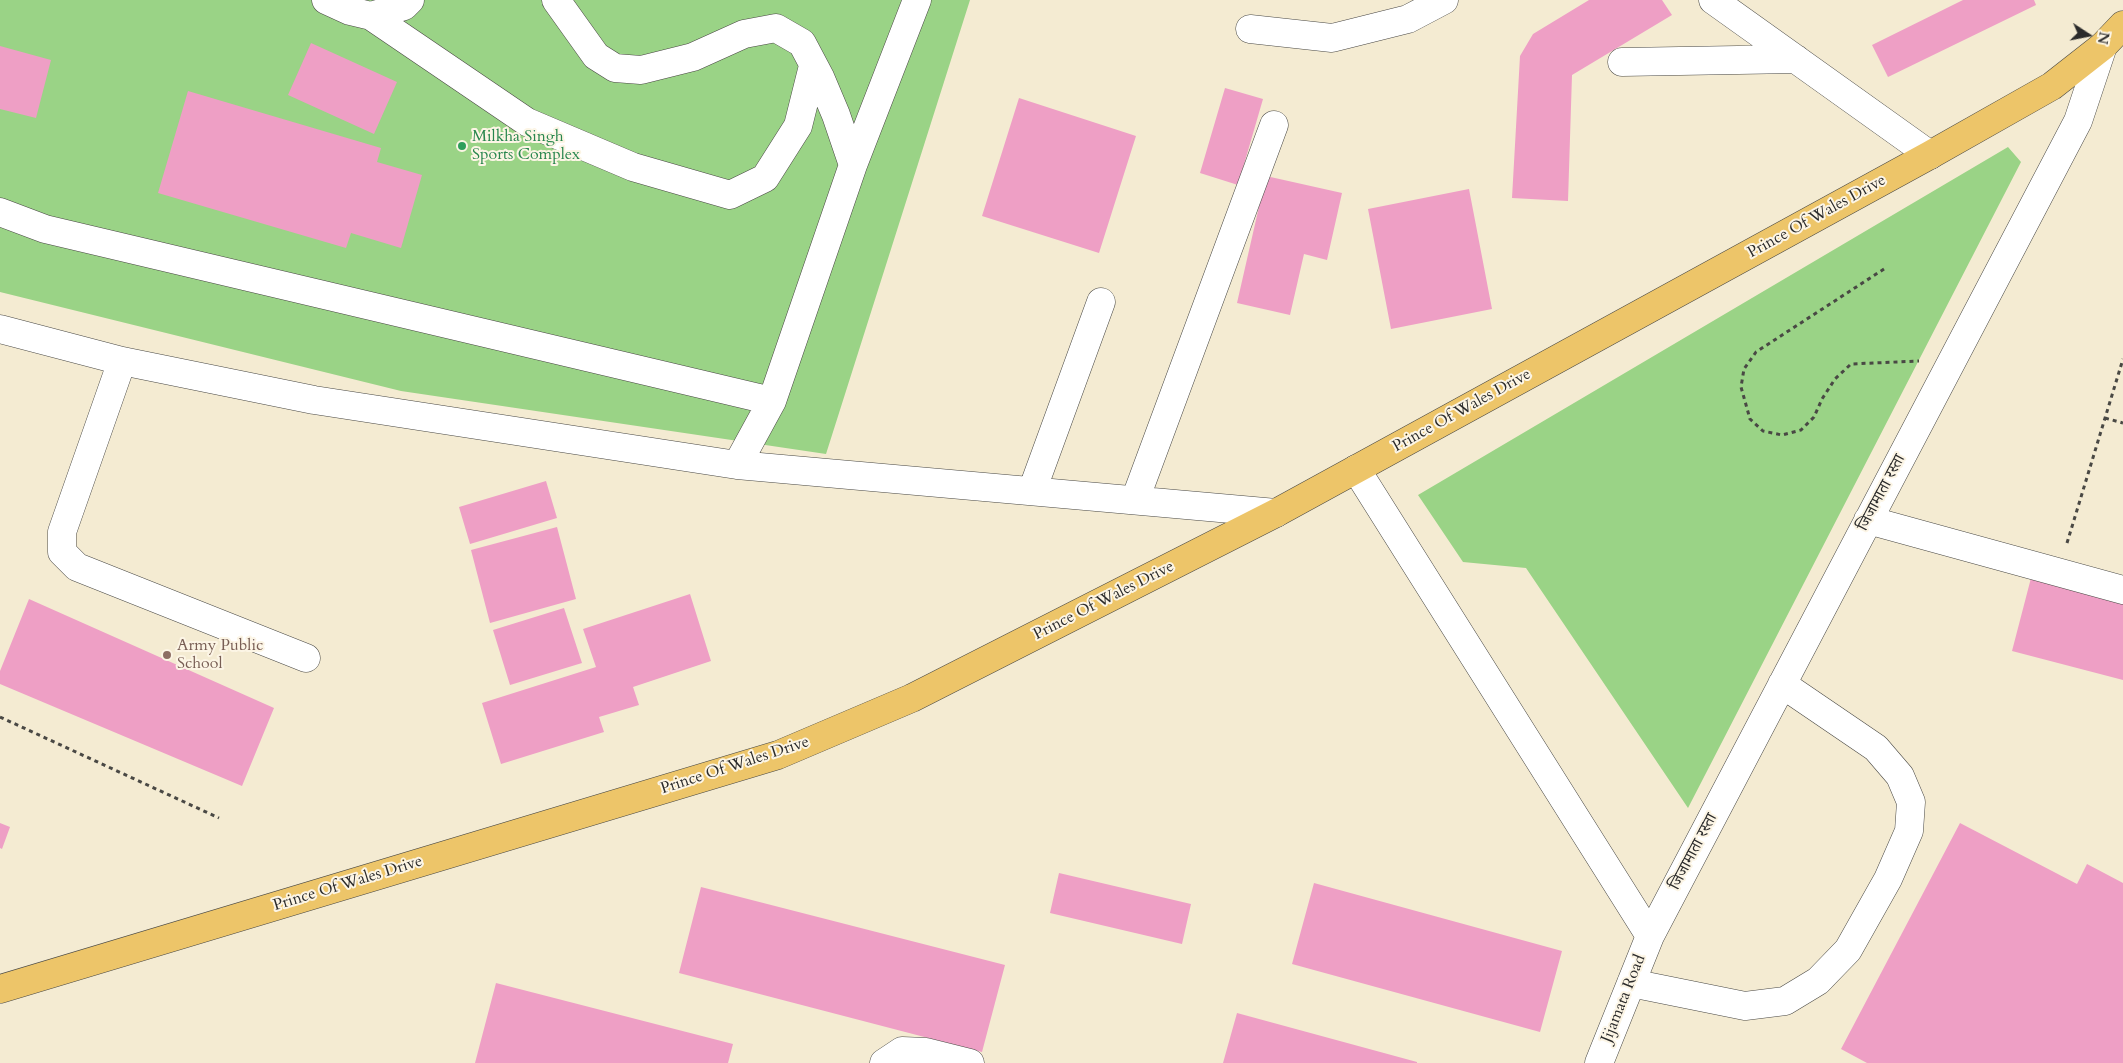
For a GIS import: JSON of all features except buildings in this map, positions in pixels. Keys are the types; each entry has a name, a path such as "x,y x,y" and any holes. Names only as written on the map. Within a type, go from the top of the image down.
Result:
{"main road":[{"name":"Prince Of Wales Drive","path":"0,989 778,755 912,698 1276,513 1930,155 2052,86 2103,46 2123,25"}],"street":[{"path":"326,0 371,16 527,122 633,167 730,195 765,178 798,126 814,66"},
{"path":"371,16 404,6 410,0"},
{"path":"556,0 596,56 615,68 641,70 693,58 744,34 776,28 802,43 836,115 853,165"},
{"path":"736,465 772,401 853,165 917,0"},
{"path":"1250,29 1332,38 1408,19 1444,0"},
{"path":"1713,0 1930,155"},
{"name":"जिजामाता रस्ता","path":"1650,936 2078,121 2103,46"},
{"path":"1622,62 1796,59"},
{"path":"1136,500 1274,126"},
{"path":"0,212 45,229 772,401"},
{"path":"1032,491 1101,302"},
{"path":"0,328 122,361 314,400 736,465 1276,513"},
{"path":"122,361 62,532 62,552 77,567 306,658"},
{"path":"1356,469 1650,936"},
{"path":"1868,520 2123,590"},
{"path":"1631,983 1745,1006 1785,1001 1818,981 1848,950 1888,879 1909,831 1911,802 1900,776 1876,748 1782,684"},
{"name":"Jijamata Road","path":"1599,1063 1650,936"},
{"path":"884,1063 902,1051 926,1052 970,1063"}],"path":[{"path":"1884,269 1756,352 1744,369 1741,387 1750,419 1762,431 1782,435 1801,430 1814,416 1835,379 1851,364 1952,359"},
{"path":"2058,572 2123,359"},
{"path":"2105,418 2123,423"},
{"path":"0,717 219,818"}],"green space":[{"name":"Milkha Singh Sports Complex","path":"0,0 970,0 826,454 401,391 0,292"},
{"path":"2008,147 2021,162 1688,808 1526,568 1463,562 1418,495"}],"place":[{"name":"Milkha Singh Sports Complex","path":"462,146"},
{"name":"Army Public School","path":"167,655"}]}
